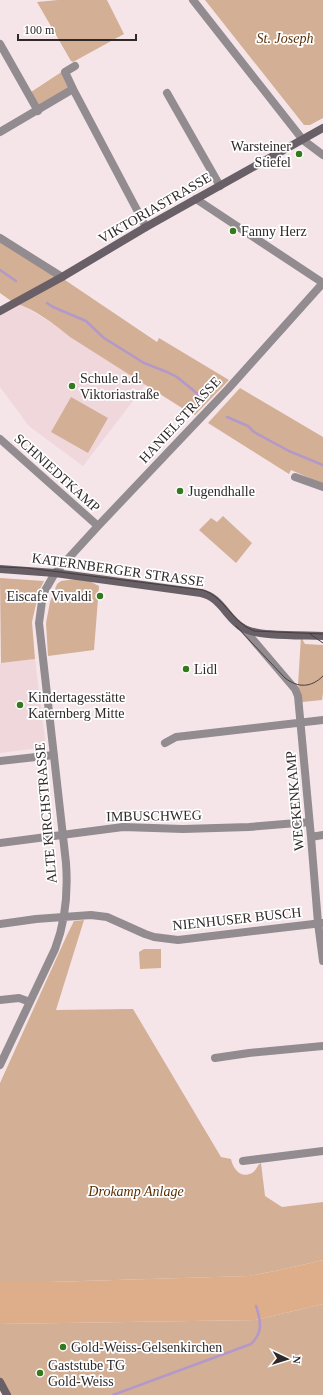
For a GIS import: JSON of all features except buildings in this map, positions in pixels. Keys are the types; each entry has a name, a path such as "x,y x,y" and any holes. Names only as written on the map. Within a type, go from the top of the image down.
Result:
{"street":[{"path":"193,0 303,140 323,156"},
{"path":"0,44 38,111"},
{"path":"74,66 65,72 146,227"},
{"path":"0,132 73,89"},
{"path":"167,93 220,186"},
{"name":"VIKTORIASTRASSE","path":"0,311 323,128"},
{"path":"196,199 323,283"},
{"path":"0,238 62,276"},
{"name":"HANIELSTRASSE","path":"55,574 98,526 228,389 323,283"},
{"name":"SCHNIEDTKAMP","path":"0,439 98,526"},
{"path":"295,477 323,487"},
{"name":"KATERNBERGER STRASSE","path":"0,569 55,574 203,593 215,599 243,628 287,680"},
{"name":"ALTE KIRCHSTRASSE","path":"0,1065 58,942 61,934 63,917 67,877 39,623 43,594 55,574"},
{"path":"243,628 257,633 323,636"},
{"name":"WECKENKAMP","path":"287,680 296,692 301,722 323,961"},
{"path":"164,743 176,737 323,720"},
{"path":"0,761 54,755"},
{"name":"IMBUSCHWEG","path":"0,843 123,827 183,829 249,827 309,822"},
{"path":"311,837 323,835"},
{"name":"NIENHUSER BUSCH","path":"0,924 36,918 86,915 107,917 145,934 170,940 199,938 320,923"},
{"path":"0,1000 19,998 30,1002"},
{"path":"215,1058 249,1053 323,1046"},
{"path":"243,1161 323,1152"},
{"path":"0,1382 7,1395"}],"shaded area":[{"name":"Schule a.d. Viktoriastraße","path":"15,303 24,306 55,325 70,337 146,384 83,466 29,426 0,387 0,314"},
{"name":"Kindertagesstätte Katernberg Mitte","path":"35,659 46,747 0,753 0,663"},
{"path":"323,1260 323,1304 256,1320 0,1324 0,1282 248,1276"}],"green space":[{"path":"58,0 107,0 124,34 73,62 71,61 37,2"},
{"name":"St. Joseph","path":"205,0 323,0 323,118 310,125 304,125"},
{"path":"63,71 72,89 39,108 31,92"},
{"path":"0,242 61,277 14,303 0,293"},
{"path":"62,278 157,342 159,338 229,380 195,415 70,337 37,313 15,303"},
{"path":"240,388 323,437 323,484 291,470 289,474 208,423"},
{"path":"71,397 108,418 88,453 51,432"},
{"path":"223,516 252,543 236,563 199,530 211,518 217,522"},
{"path":"0,578 44,581 39,591 32,622 35,659 1,663"},
{"path":"83,578 99,586 94,650 48,656 46,623 50,602 57,584 61,581"},
{"path":"301,637 305,644 323,645 322,700 302,702 298,685"},
{"name":"Drokamp Anlage","path":"84,920 56,1010 133,1009 221,1157 231,1159 238,1172 244,1175 252,1173 261,1163 265,1196 282,1207 323,1202 323,1260 249,1276 0,1282 0,1083 74,921"},
{"path":"144,949 161,949 161,968 140,969 139,952"},
{"path":"323,1304 323,1395 7,1395 0,1380 0,1324 256,1320"}],"waterway":[{"path":"0,270 16,281"},
{"path":"47,303 86,321 104,338 144,363 177,377 199,395"},
{"path":"227,417 248,426 254,432 289,451 323,465"},
{"path":"113,1395 251,1344 258,1336 260,1326 256,1306"}],"tram line":[{"path":"0,567 27,568 203,590 211,593 239,622 254,631 323,634"},
{"path":"236,626 285,678 295,684 309,685 323,676"},
{"path":"310,634 323,643"}],"place":[{"name":"Warsteiner Stiefel","path":"299,154"},
{"name":"Fanny Herz","path":"233,231"},
{"name":"Schule a.d. Viktoriastraße","path":"72,386"},
{"name":"Jugendhalle","path":"180,491"},
{"name":"Eiscafe Vivaldi","path":"100,596"},
{"name":"Lidl","path":"186,669"},
{"name":"Kindertagesstätte Katernberg Mitte","path":"20,705"},
{"name":"Gold-Weiss-Gelsenkirchen","path":"63,1347"},
{"name":"Gaststube TG Gold-Weiss","path":"40,1373"}]}
